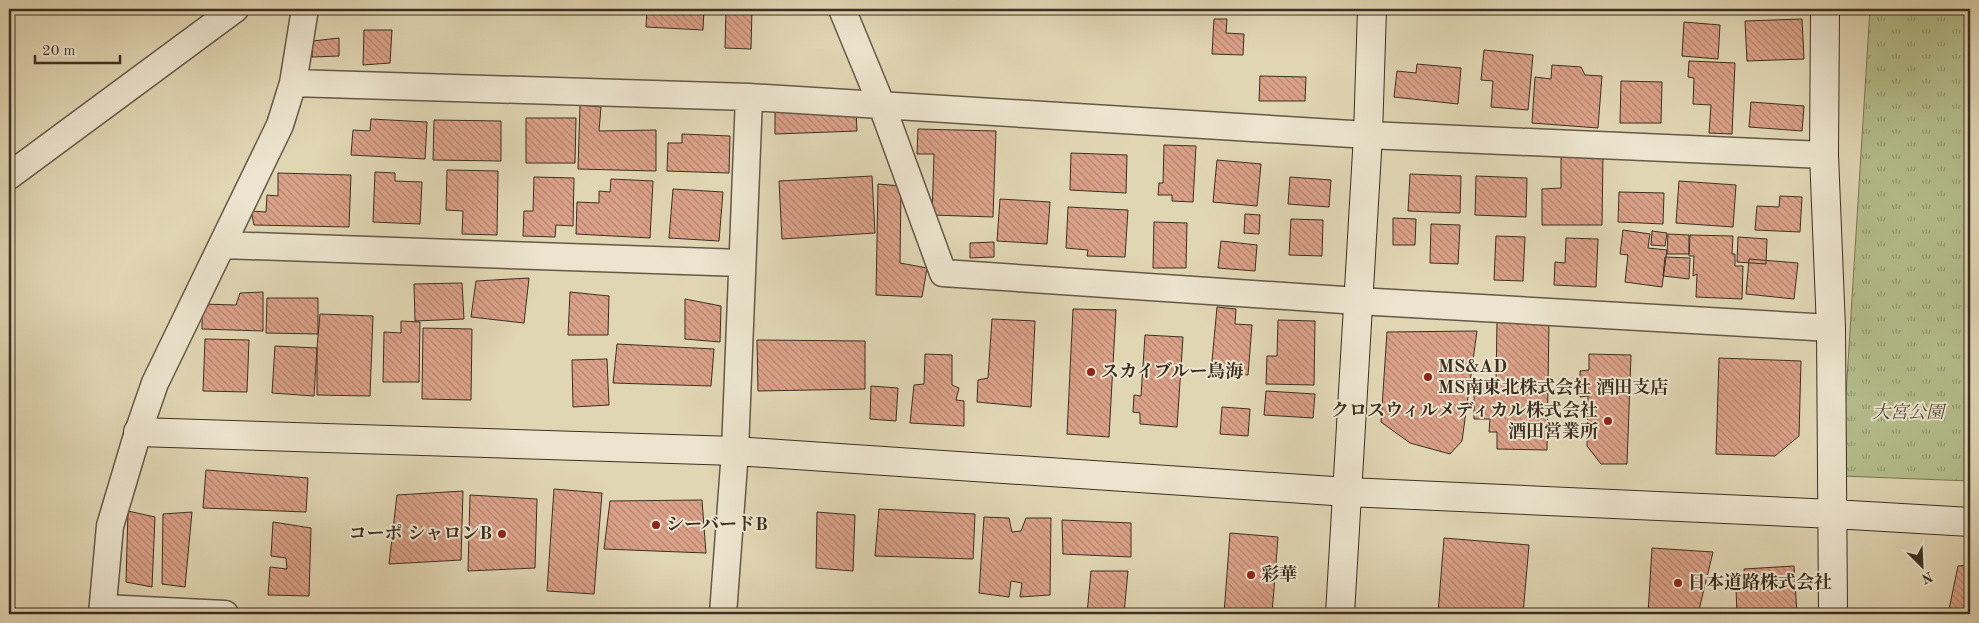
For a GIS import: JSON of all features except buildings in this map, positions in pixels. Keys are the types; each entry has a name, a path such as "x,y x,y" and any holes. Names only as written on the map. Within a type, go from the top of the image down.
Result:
{"street":[{"path":"9,176 235,9"},
{"path":"225,614 102,611 110,526 138,432 155,383 280,124 294,83 306,9"},
{"path":"842,9 882,106 942,273 1358,301 1831,328"},
{"path":"1340,614 1368,135 1372,9"},
{"path":"1825,9 1824,155 1831,328 1833,614"},
{"path":"294,83 748,97 1368,135 1824,155"},
{"path":"723,614 735,451 748,97"},
{"path":"223,245 742,263"},
{"path":"138,432 735,451 1348,492 1970,522"}],"green space":[{"name":"大宮公園","path":"1870,9 1970,9 1970,481 1841,476"}],"place":[{"name":"スカイブルー鳥海","path":"1091,372"},
{"name":"MS&AD MS南東北株式会社 酒田支店","path":"1428,377"},
{"name":"クロスウィルメディカル株式会社 酒田営業所","path":"1608,421"},
{"name":"シーバードB","path":"656,525"},
{"name":"コーポ シャロンB","path":"502,534"},
{"name":"彩華","path":"1251,575"},
{"name":"日本道路株式会社","path":"1678,583"}]}
